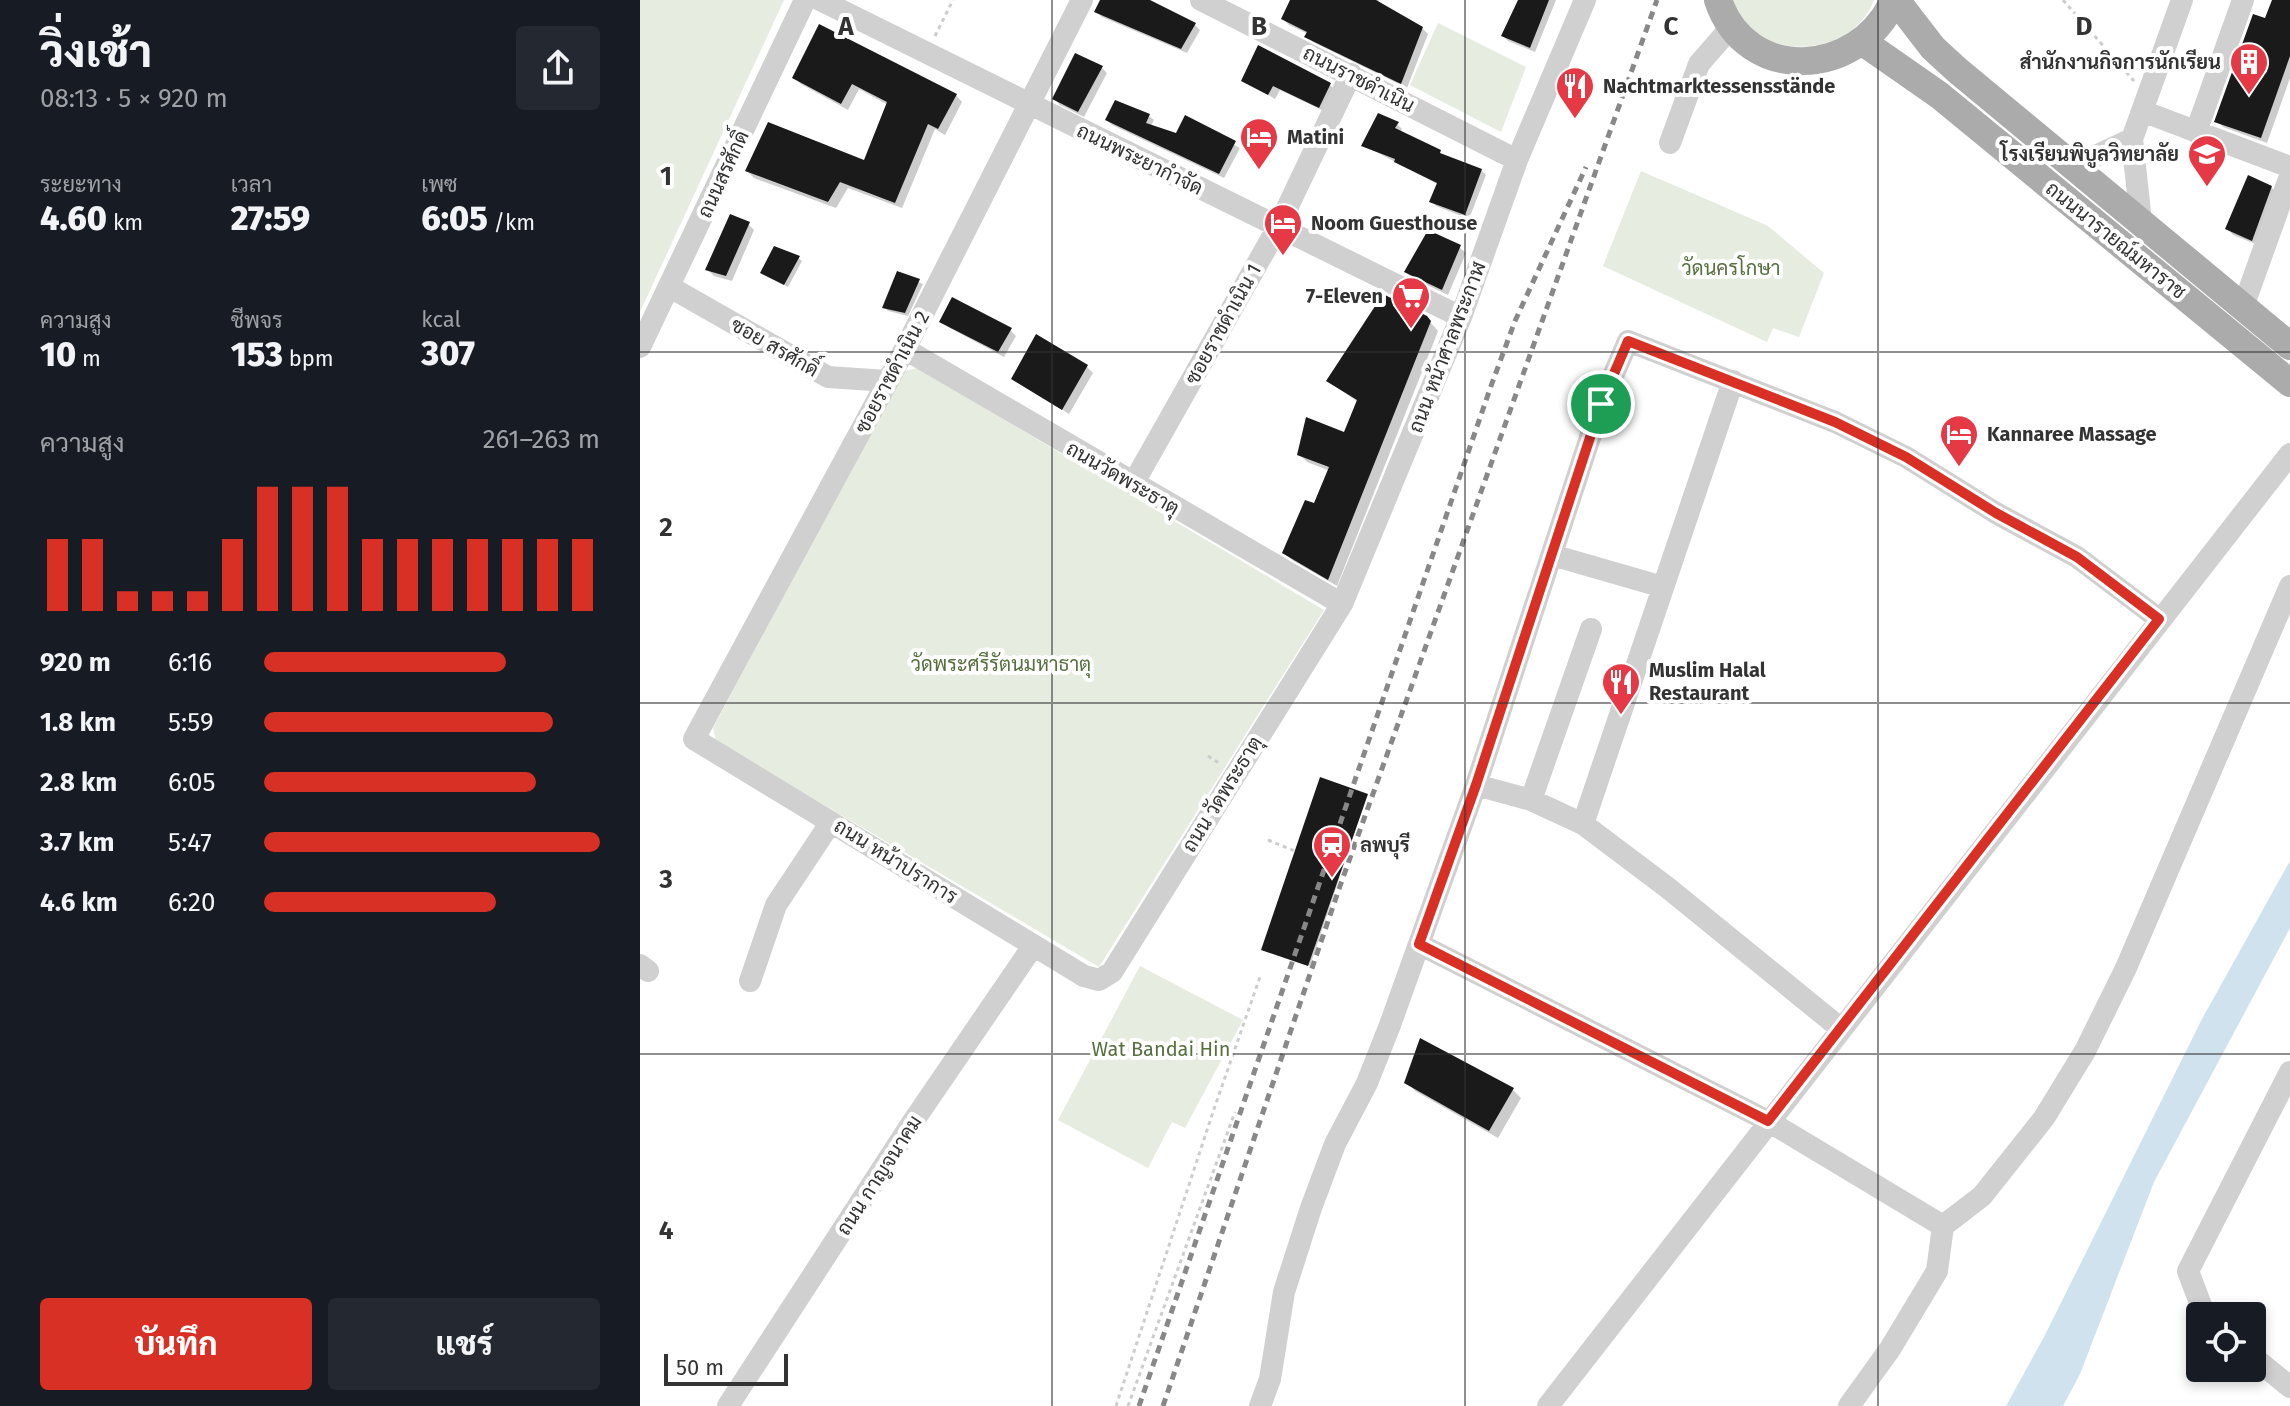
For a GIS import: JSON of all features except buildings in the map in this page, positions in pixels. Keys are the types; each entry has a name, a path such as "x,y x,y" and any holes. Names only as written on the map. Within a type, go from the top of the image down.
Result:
{"main road":[{"path":"1718,0 1732,26 1750,43 1771,55 1794,61 1819,61 1842,54 1863,42 1876,30 1895,0"},
{"name":"ถนนนารายณ์มหาราช","path":"1895,0 1933,48 2290,346"},
{"name":"ถนนนารายณ์มหาราช","path":"1863,42 1939,95 2290,383"}],"street":[{"name":"ถนนสรศักดิ์","path":"640,347 805,0"},
{"name":"ถนนพระยากำจัด","path":"820,0 1461,317"},
{"name":"ซอยราชดำเนิน 2","path":"694,739 905,349 1082,0"},
{"name":"ถนนราชดำเนิน","path":"1201,0 1517,160"},
{"name":"ถนน หน้าศาลพระกาฬ","path":"1342,604 1461,317 1517,160 1585,0"},
{"path":"2141,221 2132,139 2182,0"},
{"path":"2196,132 2243,0"},
{"path":"1670,143 1699,64 1732,26"},
{"name":"ซอยราชดำเนิน 1","path":"1133,484 1278,227 1351,74"},
{"path":"2145,104 2196,132 2290,167"},
{"path":"2074,166 2132,139"},
{"path":"2243,307 2290,176"},
{"name":"ซอย สรศักดิ์","path":"670,287 828,377 887,381"},
{"path":"1260,1406 1270,1379 1284,1292 1311,1208 1335,1144 1367,1083 1419,944 1476,785 1601,404 1628,341 1835,422 1906,457 1996,513 2077,557 2159,619"},
{"name":"ถนนวัดพระธาตุ","path":"905,349 1342,604"},
{"path":"1583,824 1733,381"},
{"path":"1548,1406 2290,454"},
{"path":"1552,555 1663,587"},
{"path":"1849,1406 1890,1349 1937,1271 1943,1226 1982,1196 2044,1118 2085,1051 2126,968 2290,586"},
{"name":"ถนน วัดพระธาตุ","path":"1099,980 1112,972 1342,604"},
{"path":"1531,800 1591,629"},
{"name":"ถนน หน้าปราการ","path":"694,739 1033,946 1084,976 1099,980"},
{"path":"1476,785 1531,800 1583,824 1668,888 1840,1028"},
{"path":"750,981 776,905 831,822"},
{"path":"1419,944 1768,1121 1943,1226"},
{"name":"ถนน กาญจนาคม","path":"728,1406 910,1126 1033,946"},
{"path":"2200,1302 2188,1271 2290,1072"},
{"path":"2266,1367 2290,1387"}],"path":[{"path":"927,53 953,0"},
{"path":"2063,0 2145,104"},
{"path":"1268,840 1295,851"},
{"path":"1116,1406 1261,974"},
{"path":"1128,1406 1235,1112"}],"green space":[{"path":"640,0 784,0 640,312"},
{"path":"1727,0 1874,0 1866,15 1841,37 1810,46 1793,46 1756,34"},
{"path":"1438,23 1526,67 1501,132 1410,85"},
{"name":"วัดนครโกษา","path":"1641,171 1768,226 1824,273 1799,337 1773,328 1767,342 1603,266"},
{"name":"วัดพระศรีรัตนมหาธาตุ","path":"917,368 1324,610 1099,967 716,741 713,728 904,371"},
{"name":"Wat Bandai Hin","path":"1140,966 1243,1020 1185,1128 1172,1122 1148,1168 1058,1120"}],"water":[{"path":"2290,861 2290,928 2154,1182 2080,1374 2063,1406 2006,1406 2044,1337 2202,1019"}],"railway":[{"path":"1163,1406 1340,886 1657,0"},
{"path":"1139,1406 1491,386 1515,321 1586,167"}],"place":[{"name":"สำนักงานกิจการนักเรียน","path":"2249,96"},
{"name":"Nachtmarktessensstände","path":"1575,120"},
{"name":"Matini","path":"1259,171"},
{"name":"โรงเรียนพิบูลวิทยาลัย","path":"2207,188"},
{"name":"Noom Guesthouse","path":"1283,257"},
{"name":"7-Eleven","path":"1411,330"},
{"name":"Kannaree Massage","path":"1959,468"},
{"name":"Muslim Halal Restaurant","path":"1621,716"},
{"name":"ลพบุรี","path":"1332,879"}],"route":[{"path":"1628,341 1733,381 1835,422 1906,457 1996,513 2077,557 2159,619 1768,1121 1419,944 1476,785 1601,404 1628,341"}]}
